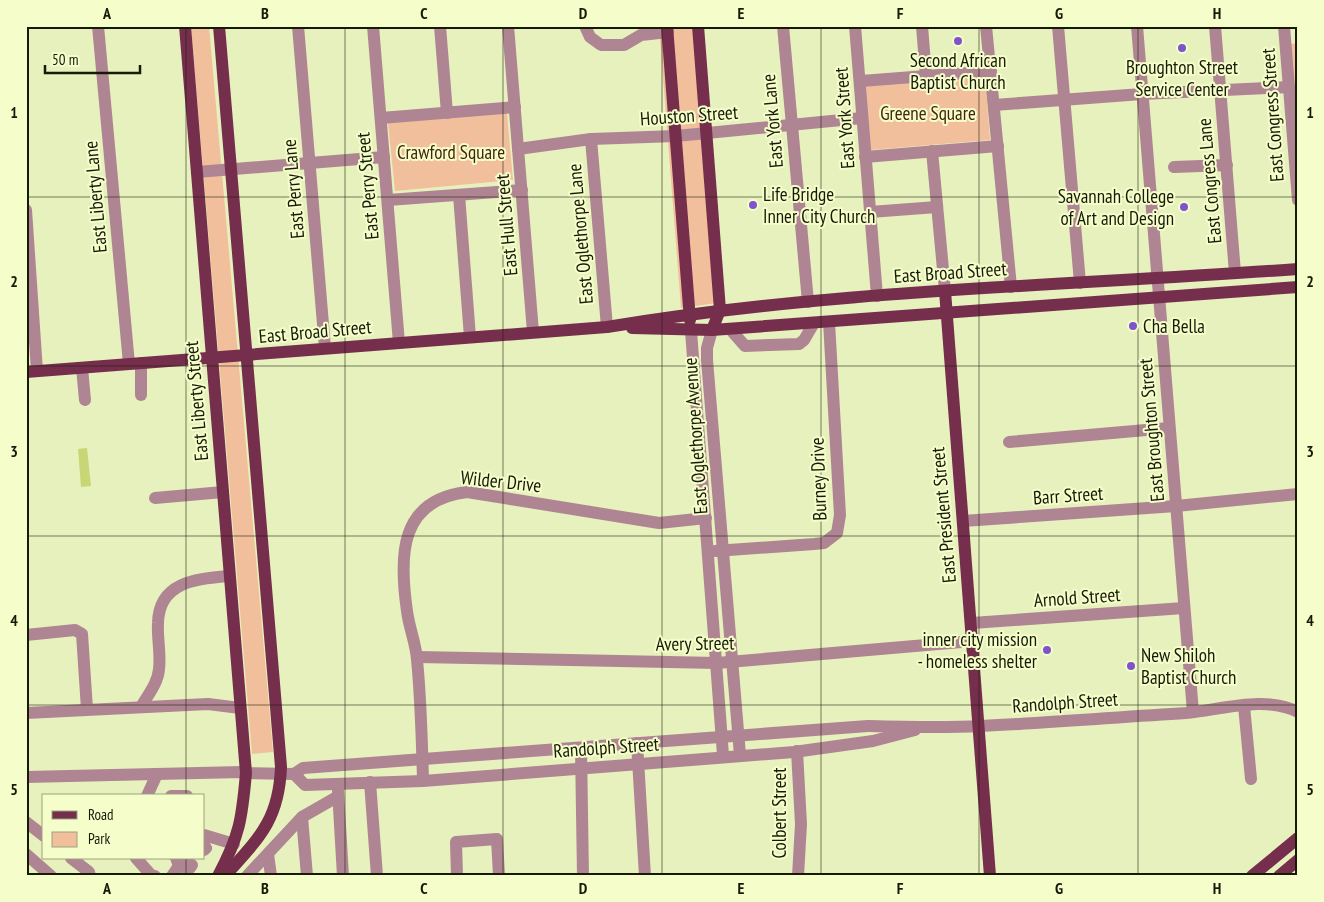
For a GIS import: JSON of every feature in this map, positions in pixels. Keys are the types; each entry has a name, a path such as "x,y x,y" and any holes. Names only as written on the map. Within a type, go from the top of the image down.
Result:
{"main road":[{"name":"East Liberty Street","path":"185,26 246,774 241,822 234,844 218,876"},
{"path":"219,26 281,770 281,790 264,830 225,876"},
{"name":"East Oglethorpe Avenue","path":"698,26 720,310 712,330"},
{"name":"East Oglethorpe Avenue","path":"668,29 691,331"},
{"name":"East Broad Street","path":"31,372 607,327 690,313 877,296 1298,269"},
{"name":"East Broad Street","path":"607,327 691,331 730,329 1159,299 1298,287"},
{"name":"East President Street","path":"945,291 980,726 990,876"},
{"path":"1252,876 1298,838"},
{"path":"1279,876 1298,860"},
{"path":"1291,876 1298,871"}],"street":[{"name":"East Liberty Lane","path":"98,26 135,364 142,394"},
{"name":"East Perry Lane","path":"298,26 325,348"},
{"name":"East Perry Street","path":"373,26 399,343"},
{"path":"440,26 447,113"},
{"name":"East Hull Street","path":"508,26 534,332"},
{"path":"585,26 590,37 601,45 624,45 641,35 668,29"},
{"name":"East York Lane","path":"783,26 790,127 808,302"},
{"name":"East York Street","path":"855,26 861,81 862,118 877,296"},
{"path":"922,26 926,76"},
{"path":"986,26 1011,287"},
{"path":"1058,26 1080,283"},
{"name":"East Broughton Street","path":"1137,26 1193,712"},
{"name":"East Congress Lane","path":"1215,26 1235,273"},
{"name":"East Congress Street","path":"1289,34 1289,87 1295,133 1298,200"},
{"path":"861,81 991,70"},
{"path":"994,105 1220,89 1289,87"},
{"path":"381,118 515,108"},
{"name":"Houston Street","path":"518,148 591,139 676,136 790,127 862,118"},
{"name":"East Oglethorpe Lane","path":"591,139 607,327"},
{"path":"865,158 998,146"},
{"name":"East President Street","path":"932,151 945,291"},
{"path":"197,172 384,157"},
{"path":"1174,167 1227,165"},
{"path":"388,200 522,190"},
{"path":"459,195 470,337"},
{"path":"870,212 937,207"},
{"path":"26,210 31,372"},
{"name":"Burney Drive","path":"708,552 824,543 836,533 840,515 829,322"},
{"path":"730,329 745,346 799,344 814,323"},
{"name":"East Oglethorpe Avenue","path":"712,330 707,348 707,360 740,754"},
{"name":"East Oglethorpe Avenue","path":"691,331 723,756"},
{"path":"82,368 84,400"},
{"path":"1009,442 1169,428"},
{"path":"155,498 223,492"},
{"name":"Wilder Drive","path":"424,781 417,657 407,611 406,543 409,528 417,514 431,502 449,494 467,492 659,523 706,518"},
{"name":"Barr Street","path":"963,521 1176,506 1298,494"},
{"path":"141,707 157,680 159,669 158,623 163,599 171,590 181,585 207,578 230,576"},
{"name":"Arnold Street","path":"972,623 1184,608"},
{"path":"26,635 76,630 82,634 87,710"},
{"name":"Avery Street","path":"417,657 717,663 973,641"},
{"path":"26,713 208,704 240,708"},
{"name":"Randolph Street","path":"294,774 304,768 868,726 922,728 980,726 1193,712 1264,705 1291,709 1298,712"},
{"path":"1244,706 1251,779"},
{"name":"Randolph Street","path":"26,777 242,772 246,774 281,770 294,774 305,784 424,781 740,754 797,751 873,741 922,728"},
{"path":"636,743 644,876"},
{"path":"581,748 583,876"},
{"name":"Colbert Street","path":"797,751 801,824 798,876"},
{"path":"148,794 157,774"},
{"path":"340,782 337,797 344,876"},
{"path":"370,782 377,876"},
{"path":"247,876 302,817 337,797"},
{"path":"302,817 307,876"},
{"path":"26,822 42,834"},
{"path":"205,835 234,844"},
{"path":"458,876 456,842 497,840 499,876"},
{"path":"26,854 51,876"},
{"path":"268,854 271,876"},
{"path":"74,860 89,872 90,876"},
{"path":"138,860 151,875 155,876"}],"green space":[{"path":"191,26 209,26 273,752 252,754"},
{"path":"659,26 700,26 724,302 681,308"},
{"path":"1298,43 1298,128 1290,44"},
{"name":"Greene Square","path":"985,76 990,140 870,150 865,86"},
{"name":"Crawford Square","path":"507,113 513,180 395,191 388,123"}],"shaded area":[{"path":"87,448 91,486 81,487 78,449"}],"place":[{"name":"Second African Baptist Church","path":"958,41"},
{"name":"Broughton Street Service Center","path":"1182,48"},
{"name":"Life Bridge Inner City Church","path":"753,205"},
{"name":"Savannah College of Art and Design","path":"1184,207"},
{"name":"Cha Bella","path":"1133,326"},
{"name":"inner city mission - homeless shelter","path":"1047,650"},
{"name":"New Shiloh Baptist Church","path":"1131,666"}]}
